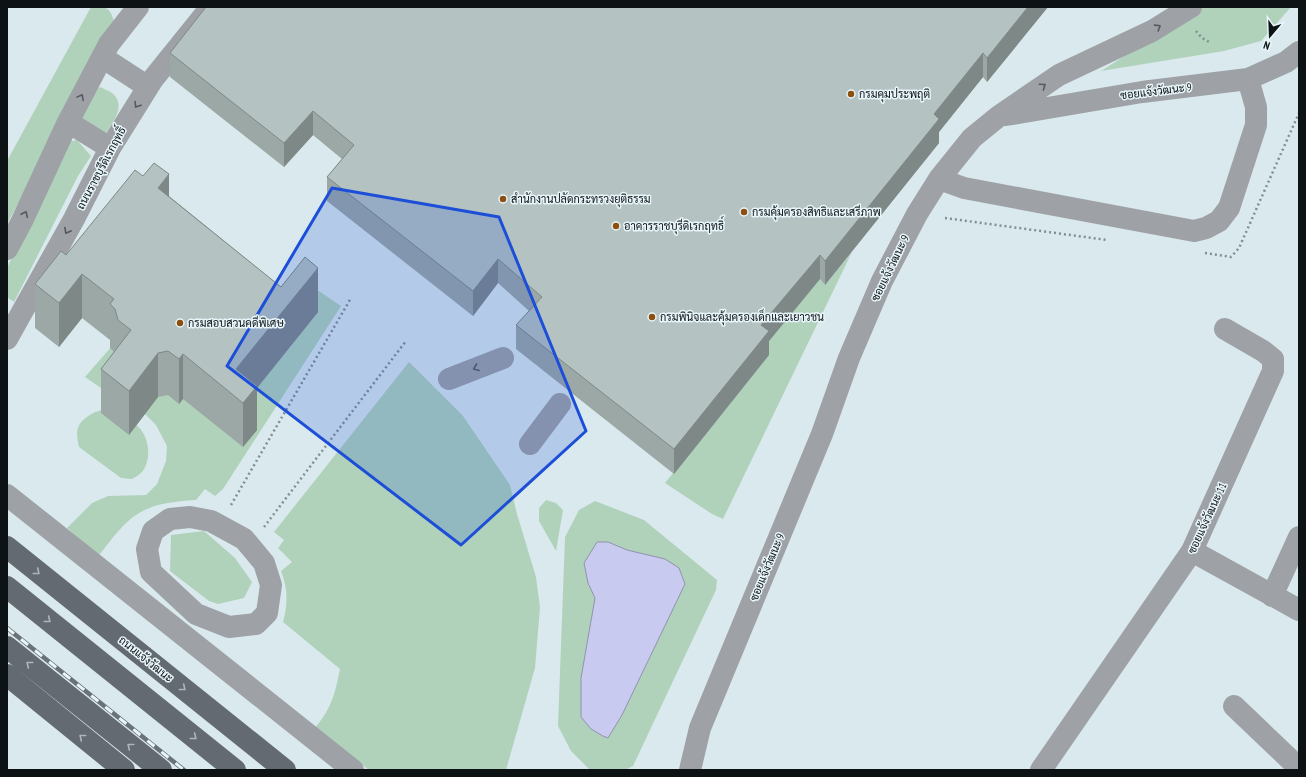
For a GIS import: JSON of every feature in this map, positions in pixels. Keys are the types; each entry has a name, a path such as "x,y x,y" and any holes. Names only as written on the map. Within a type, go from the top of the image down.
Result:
{"main road":[{"name":"ถนนแจ้งวัฒนะ","path":"7,547 285,770"},
{"path":"7,587 236,770"},
{"path":"7,647 161,770"},
{"path":"7,676 124,770"}],"street":[{"name":"ถนนราชบุรีดิเรกฤทธิ์","path":"7,339 74,219 110,148 153,79 211,7"},
{"path":"7,249 22,221 68,122 128,11"},
{"path":"999,116 1059,75 1152,31 1193,16"},
{"name":"ซอยแจ้งวัฒนะ 9","path":"690,770 700,728 822,434 849,358 879,288 917,214 938,179 972,138 999,116 1142,92 1248,79 1286,62 1299,52"},
{"path":"102,57 148,87"},
{"path":"938,179 964,188 979,191 1194,230 1206,228 1219,221 1229,208 1256,125 1256,107 1248,79"},
{"path":"68,122 110,148"},
{"name":"ซอยแจ้งวัฒนะ 11","path":"1041,770 1192,551 1274,371 1273,360 1225,328"},
{"path":"449,379 504,358"},
{"path":"530,444 560,404"},
{"path":"7,495 353,770"},
{"path":"190,517 211,521 219,525 244,539 264,563 272,585 267,613 256,624 229,627 196,614 151,572 147,549 153,531 170,519 190,517"},
{"path":"1272,596 1299,537"},
{"path":"1192,551 1299,610"},
{"path":"1234,706 1299,768"},
{"name":"ซอยแจ้งวัฒนะ 9","path":"673,770 700,728"}],"path":[{"path":"1193,16 1195,30 1202,38 1211,43"},
{"path":"219,525 351,298"},
{"path":"249,546 406,341"}],"highlighted area":[{"path":"332,188 499,217 586,431 461,545 227,366"}],"green space":[{"path":"91,7 107,8 111,12 114,21 106,40 7,224 7,161"},
{"path":"1202,7 1291,7 1261,41 1224,51 1101,71"},
{"path":"100,87 112,93 117,98 118,104 117,115 104,136 79,119 93,91"},
{"path":"77,140 91,156 78,176 14,302 7,297 7,268 67,142"},
{"path":"852,252 723,519 712,514 665,483 769,355 761,349 820,279 825,285"},
{"path":"307,283 341,306 223,489 215,496 205,489 196,500 162,504 149,508 138,514 119,530 98,557 67,528 92,503 108,496 146,495 157,484 166,461 167,446 156,425 145,414 114,397 85,377 119,338"},
{"path":"409,362 463,416 510,485 536,577 540,607 535,668 506,770 369,770 315,728 332,700 340,669 283,622 286,609 286,596 285,584 281,571 292,562 278,548 284,540 274,532"},
{"path":"105,409 135,424 144,434 147,441 147,463 140,474 132,479 121,478 79,447 77,433 80,424 91,414"},
{"path":"546,500 556,503 563,510 556,551 539,521 539,508"},
{"path":"595,501 644,520 717,580 716,590 633,766 625,770 590,770 571,751 558,726 565,537 579,510"},
{"path":"204,531 235,558 252,582 244,598 218,604 209,601 170,571 171,535"}],"water":[{"path":"597,542 608,542 627,550 665,559 679,568 685,584 622,715 608,738 591,729 581,717 581,678 595,598 588,583 584,563"}],"building":[{"name":"อาคารราชบุรีดิเรกฤทธิ์","path":"206,7 1028,7 987,58 983,53 934,114 939,119 825,261 820,255 761,325 769,331 674,449 516,325 542,297 498,259 473,291 327,177 354,145 313,111 284,143 170,53"},
{"name":"กรมสอบสวนคดีพิเศษ","path":"154,163 169,174 158,188 281,287 305,257 318,268 236,369 257,386 243,403 183,354 179,359 168,351 158,353 129,391 101,369 131,330 118,320 115,309 110,304 114,299 82,274 59,303 35,284 61,251 66,255 135,170 143,176"}],"railway":[{"path":"7,628 184,770"}],"place":[{"name":"กรมคุมประพฤติ","path":"851,94"},
{"name":"สำนักงานปลัดกระทรวงยุติธรรม","path":"503,199"},
{"name":"กรมคุ้มครองสิทธิและเสรีภาพ","path":"744,212"},
{"name":"อาคารราชบุรีดิเรกฤทธิ์","path":"616,226"},
{"name":"กรมพินิจและคุ้มครองเด็กและเยาวชน","path":"652,317"},
{"name":"กรมสอบสวนคดีพิเศษ","path":"180,323"}]}
